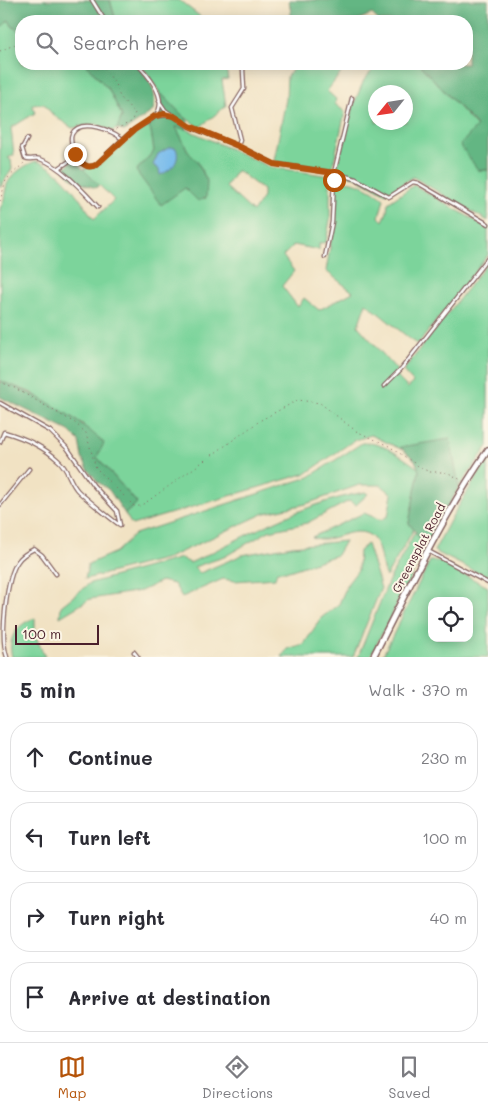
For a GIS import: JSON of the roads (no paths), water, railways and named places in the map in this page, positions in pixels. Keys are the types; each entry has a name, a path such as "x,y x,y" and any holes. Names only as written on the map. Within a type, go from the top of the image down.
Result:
{"street":[{"name":"Greensplat Road","path":"373,657 428,551 466,483 488,450"}],"lane":[{"path":"92,0 101,15"},
{"path":"143,70 150,78 159,101 165,110 190,126 238,146 274,164 334,173 356,179 388,196 413,182 418,183 488,224"},
{"path":"238,146 240,140 232,108 244,89 243,70"},
{"path":"334,173 352,98"},
{"path":"123,140 98,126 78,128 71,137 74,158 83,166 90,167 96,165 123,140 155,116 160,106 159,101"},
{"path":"155,116 174,116"},
{"path":"28,139 22,148 23,154 28,160 41,159 59,168 98,207"},
{"path":"59,168 74,158"},
{"path":"325,257 332,222 334,180 338,175"},
{"path":"384,386 401,369 488,258"},
{"path":"0,404 50,431 68,449 93,484 117,511 120,525 114,523 98,506 77,490 61,462 42,448 25,438 4,432 0,442"},
{"path":"0,504 30,469"},
{"path":"7,657 3,634 5,611 13,572 18,561 34,549 42,554 56,574"},
{"path":"428,551 488,583"},
{"path":"134,652 138,657"}],"water":[{"path":"170,147 176,148 176,161 172,168 160,175 159,169 153,165 158,154"}]}
